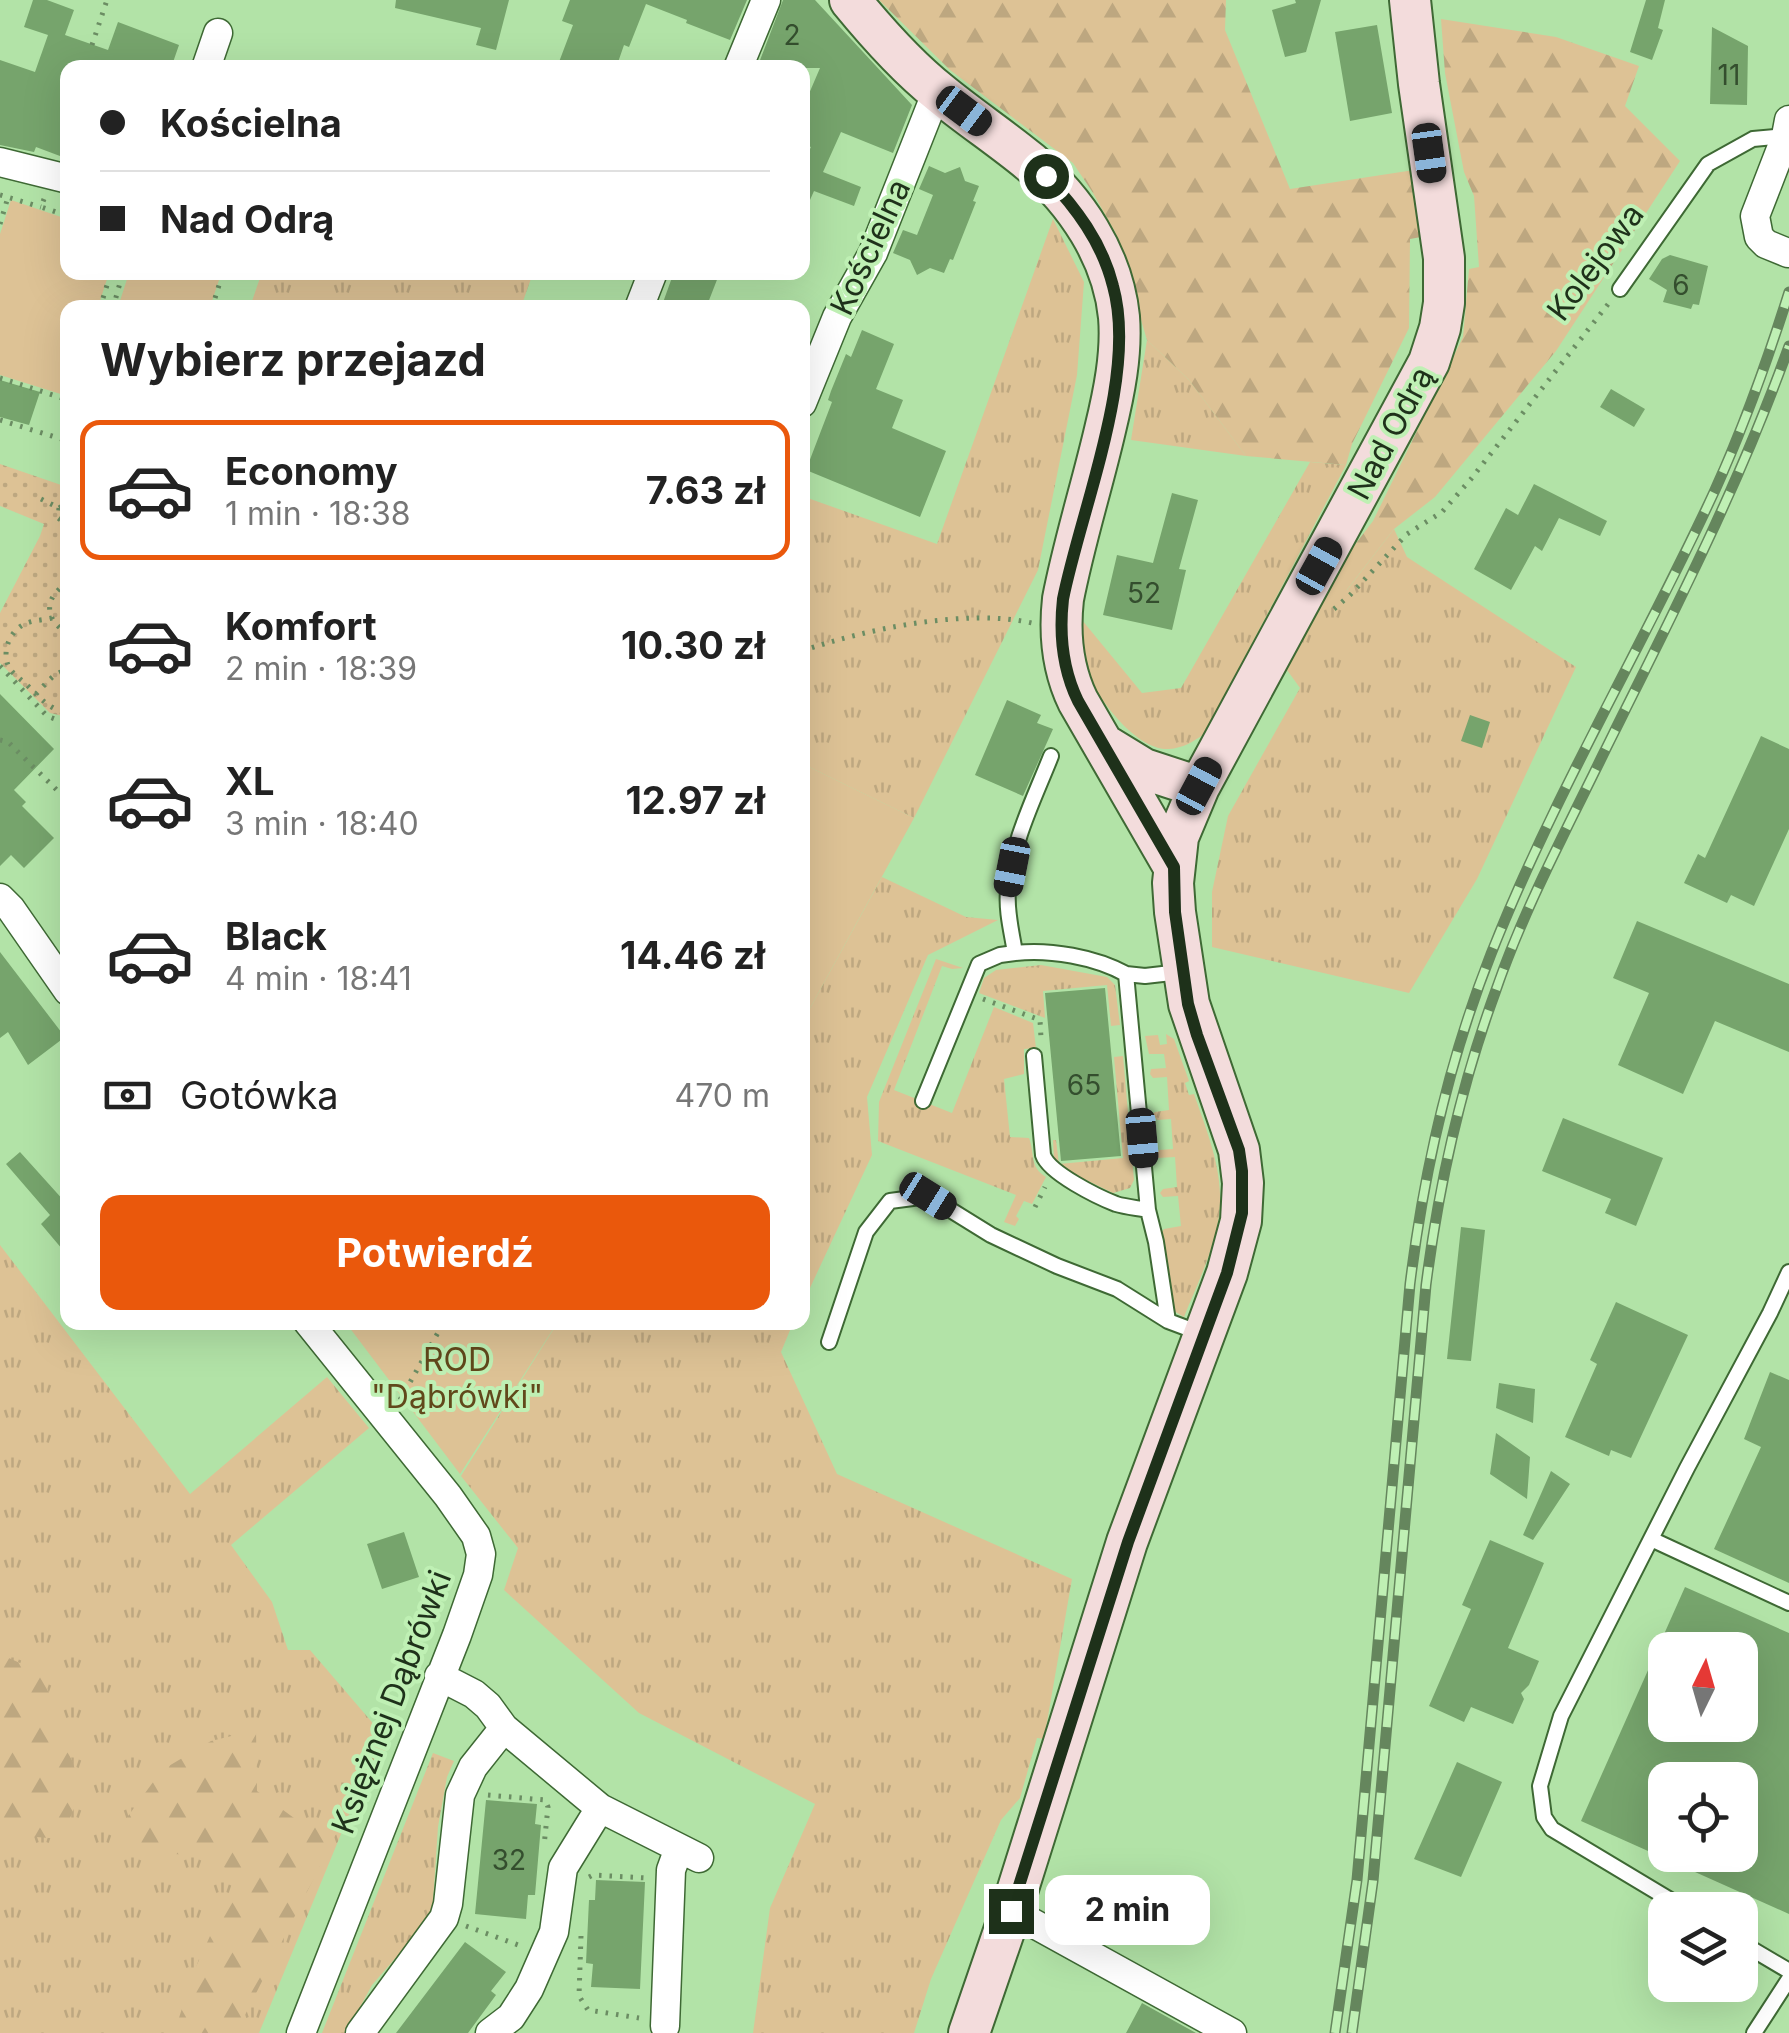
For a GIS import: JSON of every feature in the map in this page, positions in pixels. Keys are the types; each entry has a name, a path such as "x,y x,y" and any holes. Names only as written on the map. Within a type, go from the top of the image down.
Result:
{"street":[{"path":"741,60 766,0"},
{"path":"850,0 879,36 938,91 1018,152 1057,188 1089,229 1103,258 1119,317 1116,380 1065,590 1062,654 1078,701 1174,867"},
{"name":"Nad Odrą","path":"969,2033 1128,1542 1186,1328 1235,1246 1242,1213 1239,1150 1188,1004 1175,912 1178,837 1199,786 1429,362 1440,328 1444,258 1410,0"},
{"path":"209,60 218,33"},
{"name":"Kościelna","path":"810,384 838,317 874,253 938,91"},
{"path":"1788,128 1755,216 1759,236 1766,244 1788,253"},
{"path":"0,162 60,177"},
{"path":"1100,738 1134,765 1199,786"},
{"path":"0,898 60,980"},
{"name":"Księżnej Dąbrówki","path":"301,2033 478,1576 481,1554 476,1536 466,1522 314,1330"},
{"path":"439,1676 474,1694 504,1728 600,1808 689,1853 671,1870 665,2026"},
{"path":"360,2033 444,1918 460,1795 473,1768 504,1728"},
{"path":"490,2033 510,2017 530,1989 554,1932 563,1868 600,1808"},
{"path":"1011,1911 1232,2033"}],"lane":[{"name":"Kolejowa","path":"1620,289 1708,164 1753,138 1788,128"},
{"path":"1015,954 1008,889 1016,845 1051,756"},
{"path":"923,1101 979,964 1000,955 1040,951 1108,964 1126,974 1183,971"},
{"path":"1126,974 1148,1210 1186,1328"},
{"path":"1034,1056 1042,1155 1046,1163 1054,1172 1117,1204 1148,1210"},
{"path":"829,1342 866,1232 890,1201 928,1196 991,1235 1117,1289 1186,1328"},
{"path":"1657,1892 1552,1829 1544,1817 1540,1786 1561,1716 1789,1272"},
{"path":"1651,1539 1789,1603"},
{"path":"1758,1953 1789,1971"},
{"path":"1754,2033 1789,1980"}],"path":[{"path":"92,45 107,0"},
{"path":"0,195 41,208"},
{"path":"0,224 8,197"},
{"name":"Kolejowa","path":"1324,617 1407,534 1442,512 1472,479 1620,289"},
{"path":"0,378 60,397"},
{"path":"0,420 60,439"},
{"path":"41,499 59,508 60,519"},
{"path":"60,588 50,605 52,618 60,629"},
{"path":"2,663 7,642 19,626 52,618"},
{"path":"810,649 886,629 960,618 1009,618"},
{"path":"2,663 60,712"},
{"path":"2,663 47,716 60,721"},
{"path":"36,694 60,672"},
{"path":"0,740 8,742 60,794"},
{"path":"965,994 1035,1018"},
{"path":"1035,1207 1050,1178"},
{"path":"385,1417 404,1396 440,1330"},
{"path":"479,1792 545,1800 548,1807 542,1863"},
{"path":"584,1883 593,1876 655,1878"},
{"path":"444,1918 531,1950"},
{"path":"582,1934 579,1996 588,2010 644,2019 646,1996 666,1996"}],"green space":[{"path":"879,0 1226,0 1225,30 1290,189 1414,170 1421,237 1410,239 1409,328 1352,444 1346,465 1246,456 1189,380 1147,340 1115,232 1073,163 950,70"},
{"path":"1441,19 1556,37 1639,66 1625,106 1680,161 1556,351 1435,497 1394,529 1346,591 1337,568 1373,521 1463,337 1469,269 1479,267 1474,196 1464,172 1445,73"},
{"path":"11,200 60,217 60,280 107,280 100,300 60,300 60,394 0,375 0,234"},
{"path":"1053,219 1084,282 1077,375 1038,570 914,818 810,767 810,499 937,544"},
{"path":"127,280 219,280 212,300 120,300"},
{"path":"259,280 531,280 523,300 252,300"},
{"path":"1147,340 1189,380 1246,456 1131,440"},
{"path":"1310,462 1346,465 1204,734 1169,749 1143,741 1106,705 1089,678 1080,649 1082,620 1142,693 1181,688"},
{"path":"0,464 60,485 60,715 50,713 0,663 0,613 44,524 0,506"},
{"path":"1394,529 1407,557 1576,667 1477,879 1409,993 1212,947 1212,892 1228,816 1300,688 1287,670 1337,568 1347,590"},
{"path":"810,767 914,818 810,1008"},
{"path":"882,877 966,917 998,920 928,955 867,1097 872,1155 810,1288 810,1008"},
{"path":"936,959 963,968 942,966 894,1090 952,1113 994,1007 1033,1023 1036,1048 1024,1049 1024,1074 1004,1079 1010,1137 1029,1138 1035,1164 1046,1177 1032,1204 1024,1201 1015,1226 1004,1222 1016,1195 878,1141 879,1102"},
{"path":"1041,965 1107,977 1115,985 1120,1025 1111,1026 1107,985 1043,991 1045,1018 979,993 984,978 996,970"},
{"path":"1166,1034 1174,1039 1189,1081 1185,1083 1189,1095 1194,1094 1207,1131 1220,1194 1213,1241 1184,1317 1174,1311 1171,1303 1162,1232 1181,1226 1178,1196 1163,1197 1160,1193 1177,1187 1175,1157 1157,1155 1159,1150 1173,1149 1171,1119 1157,1120 1153,1114 1169,1110 1167,1077 1153,1078 1150,1074 1151,1069 1166,1068 1164,1054 1149,1054 1145,1036 1158,1035 1160,1045 1167,1044"},
{"path":"1123,1056 1134,1180 1130,1188 1113,1193 1059,1167 1054,1159 1053,1140 1059,1164 1123,1158 1114,1057"},
{"path":"0,1245 60,1324 60,1330 65,1330 190,1494 327,1377 369,1428 231,1545 272,1602 288,1650 310,1650 389,1742 362,1803 353,1805 259,2033 0,2033"},
{"name":"ROD \"Dąbrówki\"","path":"351,1330 553,1330 460,1474"},
{"path":"553,1330 790,1330 781,1352 837,1474 1072,1579 1044,1739 1037,1738 1020,1798 1001,1820 931,1979 914,2033 753,2033 770,1908 815,1804 639,1713 504,1590 518,1548 461,1476"},
{"path":"0,1654 42,1673 82,1790 61,1839 0,1834"},
{"path":"256,1730 257,1791 294,1818 337,1832 236,2033 174,2033 195,1969 236,1879 213,1856 153,1853 120,1827 162,1770 211,1741"},
{"path":"433,1753 454,1761 447,1777 438,1827 432,1916 372,1985 346,2033 322,2033"}],"building":[{"path":"33,0 47,0 74,10 65,35 108,50 118,22 179,45 174,60 60,60 60,156 36,147 34,152 0,145 0,60 35,72 48,35 24,27"},
{"path":"396,0 509,0 496,50 476,45 481,28 395,8"},
{"path":"570,0 747,0 730,40 646,4 629,47 624,45 619,60 560,60 573,25 562,21"},
{"path":"783,0 815,0 912,105 893,153 841,132 823,172 861,187 854,206 814,191 810,200 810,91 820,68 810,68 810,60 760,60"},
{"path":"1295,0 1321,0 1306,52 1285,57 1272,10 1296,3"},
{"path":"1646,0 1665,0 1658,28 1663,30 1652,60 1630,52"},
{"path":"1377,25 1392,113 1350,121 1335,32"},
{"path":"1712,27 1748,46 1747,105 1710,104"},
{"path":"929,166 945,173 960,167 965,181 979,186 953,260 950,259 944,273 930,268 917,275 910,260 893,253 903,230 917,235 933,195 919,189"},
{"path":"1670,255 1708,266 1699,305 1693,304 1691,309 1663,302 1667,290 1649,279 1662,259"},
{"path":"671,280 717,280 709,300 664,300"},
{"path":"862,330 894,344 876,389 903,400 892,428 946,451 920,517 810,472 810,460 832,402 828,400 831,391 846,354 851,357"},
{"path":"0,380 40,392 29,425 0,417"},
{"path":"1611,389 1645,409 1634,427 1600,407"},
{"path":"1534,484 1607,521 1600,536 1559,518 1542,551 1535,546 1511,590 1474,569 1506,508 1518,515"},
{"path":"1172,493 1198,500 1179,569 1186,570 1172,630 1103,615 1117,555 1153,563"},
{"path":"0,694 54,749 14,790 26,802 22,806 54,838 24,868 11,855 0,866"},
{"path":"1007,700 1041,715 1037,723 1053,729 1023,796 975,775"},
{"path":"1470,715 1490,722 1482,748 1461,741"},
{"path":"1761,736 1789,749 1789,829 1754,906 1731,895 1727,903 1684,883 1698,854 1705,858"},
{"path":"1637,921 1789,984 1789,1052 1715,1021 1683,1094 1618,1065 1649,993 1613,978"},
{"path":"0,952 60,1030 60,1041 28,1065 8,1032 0,1038"},
{"path":"1105,988 1121,1156 1061,1161 1045,993"},
{"path":"1563,1118 1663,1158 1636,1226 1605,1213 1611,1199 1542,1171"},
{"path":"20,1152 60,1196 60,1247 41,1224 50,1215 6,1164"},
{"path":"1461,1227 1485,1230 1471,1361 1447,1359"},
{"path":"1616,1302 1688,1335 1631,1458 1611,1450 1609,1456 1565,1437 1597,1364 1590,1360"},
{"path":"1770,1372 1789,1380 1789,1583 1714,1549 1761,1447 1744,1439"},
{"path":"1499,1383 1535,1389 1533,1423 1496,1408"},
{"path":"1496,1433 1530,1457 1527,1499 1490,1474"},
{"path":"1551,1471 1570,1484 1533,1540 1523,1535"},
{"path":"404,1532 419,1577 382,1589 367,1544"},
{"path":"1490,1540 1544,1563 1508,1648 1539,1661 1529,1685 1521,1693 1524,1699 1513,1724 1471,1707 1464,1722 1429,1706 1471,1609 1462,1605"},
{"path":"1685,1587 1789,1633 1789,1914 1758,1900 1758,1892 1740,1892 1695,1872 1758,1872 1758,1762 1648,1762 1648,1851 1581,1821 1648,1670 1648,1742 1758,1742 1758,1632 1665,1632"},
{"path":"1457,1762 1502,1782 1461,1877 1414,1859"},
{"path":"486,1800 537,1804 535,1824 541,1825 535,1895 528,1895 526,1919 475,1914"},
{"path":"596,1880 645,1882 640,1989 591,1987 593,1964 586,1963 589,1900 595,1900"},
{"path":"465,1942 506,1972 491,1991 496,1995 468,2033 396,2033"},
{"path":"1142,2003 1196,2033 1126,2033"}],"railway":[{"path":"1335,2033 1357,1880 1410,1284 1431,1158 1451,1075 1476,994 1516,895 1715,490 1755,392 1789,292"},
{"path":"1352,2033 1373,1881 1426,1285 1462,1098 1483,1026 1529,908 1722,510 1789,346"}],"route":[{"path":"1011,1911 1128,1542 1227,1273 1243,1193 1239,1150 1188,1004 1175,912 1174,867 1078,701 1062,654 1063,599 1116,380 1119,317 1113,286 1089,229 1046,176"}]}
